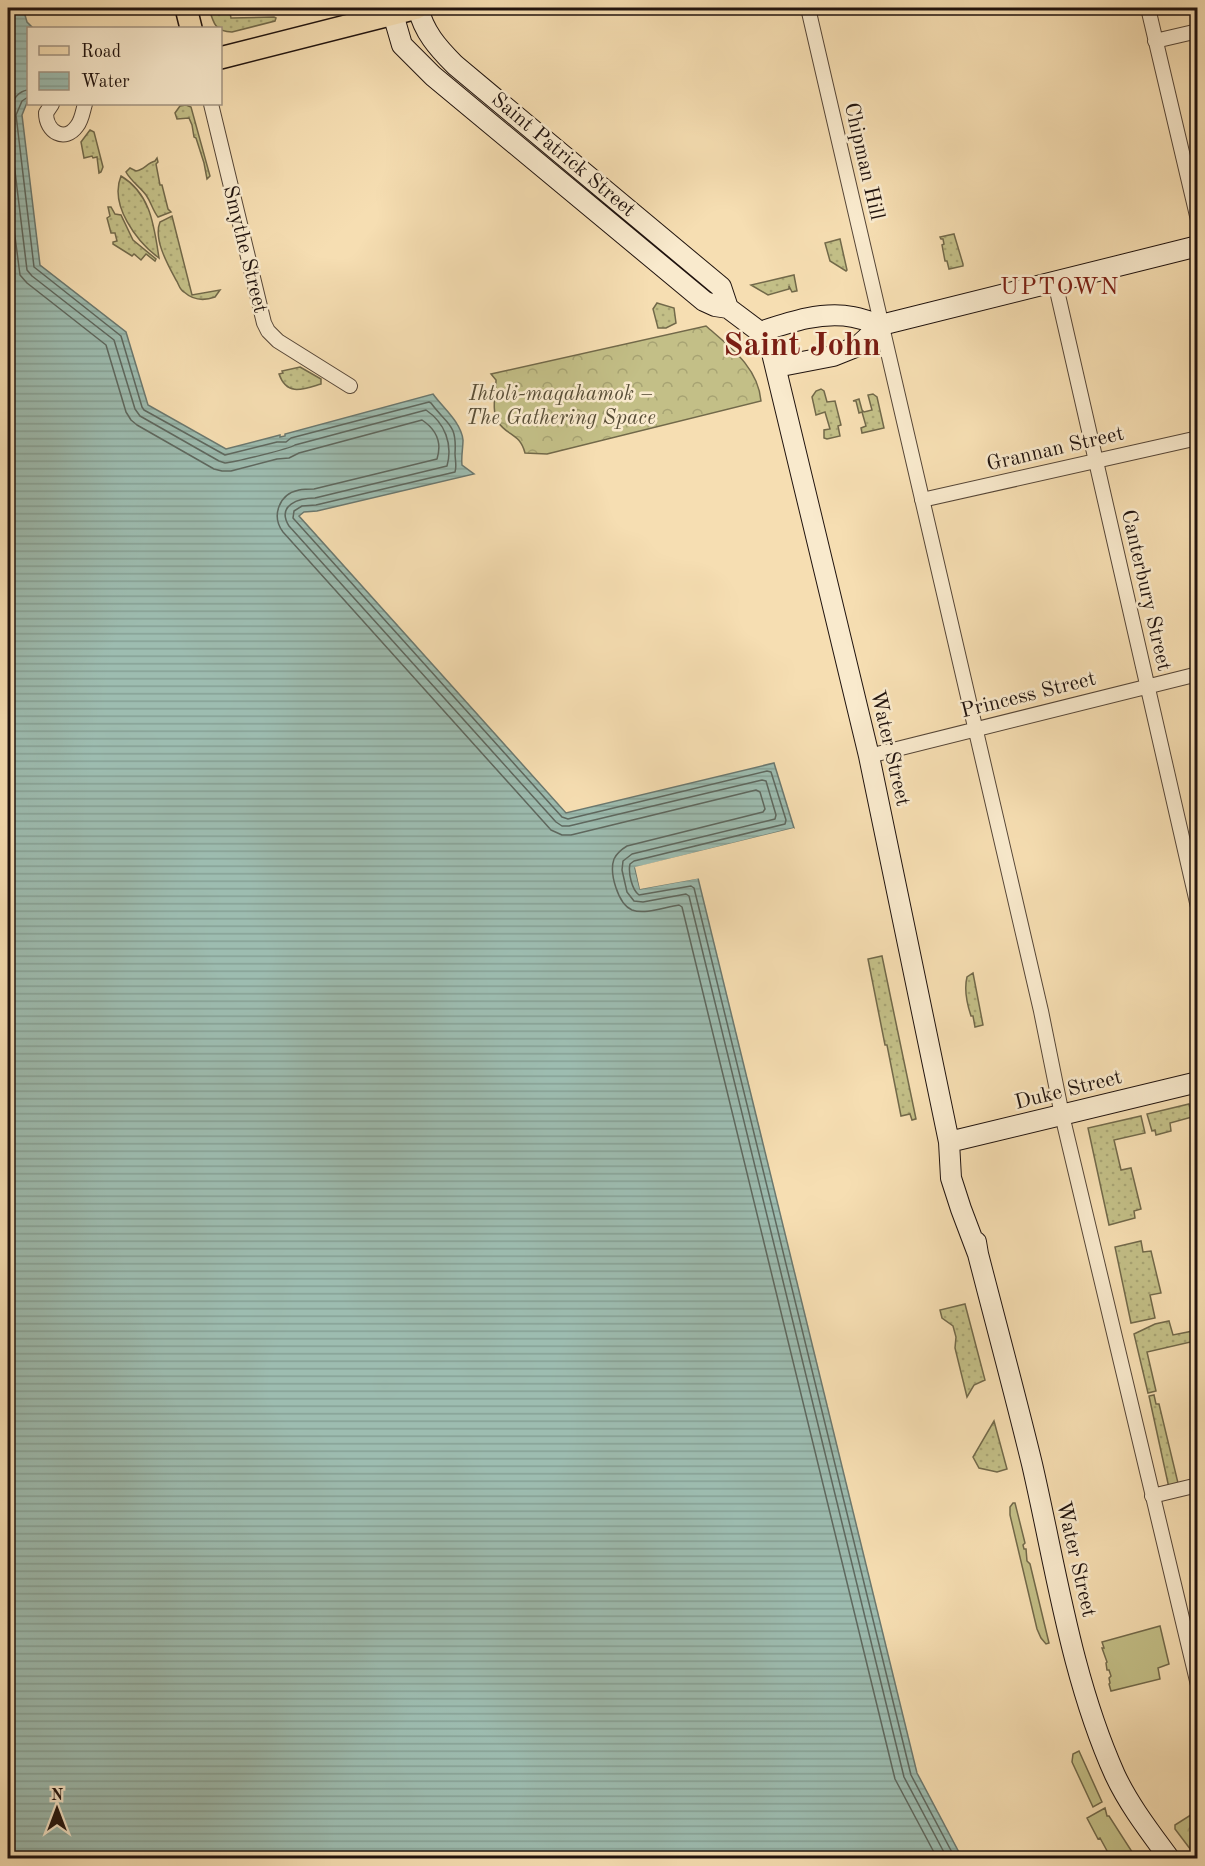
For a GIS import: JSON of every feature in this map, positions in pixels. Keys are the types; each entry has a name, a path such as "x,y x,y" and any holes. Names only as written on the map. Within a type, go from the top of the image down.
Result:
{"main road":[{"path":"186,8 191,27"},
{"path":"316,33 349,13 352,8"},
{"path":"222,57 368,22 392,11 418,8"},
{"name":"Saint Patrick Street","path":"418,8 423,26 429,36 455,65 721,287 728,308"},
{"name":"Saint Patrick Street","path":"392,11 402,45 433,76 704,302 728,308 760,332"},
{"path":"776,367 833,356 858,346 881,325 1197,246"},
{"path":"760,332 813,317 835,315 853,317 881,325"},
{"name":"Water Street","path":"760,332 771,349 776,367 869,756 949,1142 951,1178 978,1254 1032,1464 1064,1612 1087,1699 1116,1776 1132,1807 1169,1858"},
{"name":"Duke Street","path":"949,1142 1197,1082"}],"street":[{"name":"Chipman Hill","path":"808,8 1041,1011 1062,1115 1197,1685"},
{"path":"1148,8 1197,220"},
{"path":"1155,41 1197,31"},
{"path":"51,105 46,113 47,124 56,133 63,134 77,126 85,105"},
{"name":"Smythe Street","path":"211,105 268,331 278,341 350,386"},
{"name":"Canterbury Street","path":"1054,282 1197,907"},
{"name":"Grannan Street","path":"922,500 1197,438"},
{"name":"Princess Street","path":"869,756 1197,674"},
{"path":"1152,1496 1197,1485"}],"green space":[{"path":"209,8 229,8 231,18 276,18 275,21 226,32 222,30 222,27 217,27"},
{"path":"180,106 191,107 210,176 207,179 189,118 177,119 175,113"},
{"path":"90,130 94,132 103,167 99,173 97,157 84,158 81,142"},
{"path":"157,158 160,185 162,185 168,209 171,212 158,217 146,195 126,172 130,168 136,171 141,169"},
{"path":"121,176 131,183 145,201 153,223 159,258 142,243 127,222 119,199 118,187"},
{"path":"108,207 111,207 115,214 121,215 133,240 156,259 155,261 146,254 141,260 113,244 117,241 115,233 111,233 107,218 110,216"},
{"path":"172,216 192,295 220,290 215,297 195,298 187,295 180,288 166,260 158,236 160,222"},
{"path":"954,234 963,266 949,269 945,261 943,239 940,237"},
{"path":"840,239 846,271 830,261 825,243"},
{"path":"794,275 797,291 792,292 789,286 789,289 768,295 751,285"},
{"path":"657,303 674,308 676,323 666,328 658,328 653,309"},
{"name":"Ihtoli-maqahamok – The Gathering Space","path":"706,326 749,368 759,389 761,401 547,454 525,453 517,438 502,427 496,418 494,407 496,380 491,374"},
{"path":"300,367 321,379 321,384 297,390 287,386 279,374 283,373 282,371"},
{"path":"821,389 824,391 827,402 835,401 841,425 838,426 840,436 824,438 824,430 830,429 825,412 816,415 812,397 816,391"},
{"path":"873,394 877,397 884,428 862,433 861,428 866,426 862,412 859,413 856,401 853,401 859,399 864,412 872,410 868,395"},
{"path":"882,956 916,1119 912,1120 910,1114 901,1116 868,959"},
{"path":"973,973 983,1025 975,1027 968,1007 966,991 967,977"},
{"path":"1189,1104 1192,1117 1170,1123 1171,1131 1156,1135 1155,1130 1152,1131 1147,1114"},
{"path":"1141,1116 1145,1133 1114,1140 1121,1170 1131,1168 1141,1209 1134,1211 1135,1218 1109,1225 1088,1128"},
{"path":"1141,1241 1143,1252 1151,1251 1161,1293 1150,1295 1155,1318 1131,1323 1115,1247"},
{"path":"965,1304 985,1380 974,1385 967,1397 955,1348 956,1337 953,1326 942,1318 940,1310"},
{"path":"1169,1321 1173,1335 1193,1331 1195,1341 1147,1352 1156,1391 1148,1393 1134,1334 1155,1324"},
{"path":"1154,1395 1156,1404 1159,1404 1178,1483 1169,1488 1149,1396"},
{"path":"994,1421 1007,1469 997,1472 979,1468 973,1457"},
{"path":"1015,1503 1025,1543 1023,1545 1030,1564 1049,1643 1046,1644 1037,1629 1010,1515 1010,1507"},
{"path":"1160,1626 1169,1664 1158,1668 1160,1679 1111,1691 1109,1678 1111,1676 1107,1670 1102,1642"},
{"path":"1079,1751 1102,1802 1093,1807 1072,1762 1073,1754"},
{"path":"1105,1808 1107,1816 1136,1858 1111,1858 1100,1838 1098,1839 1087,1818"},
{"path":"1197,1811 1197,1858 1175,1829 1175,1825"}],"water":[{"path":"8,8 23,8 27,22 32,27 27,27 27,102 22,115 40,265 126,332 148,405 226,449 280,435 280,437 285,436 285,434 433,394 459,427 463,440 462,465 474,474 317,511 304,512 299,516 566,813 774,763 794,828 635,868 640,889 698,878 917,1773 962,1858 8,1858"}],"pier":[{"path":"794,828 794,831 638,870 642,886 698,875 701,878 640,889 635,867"}],"district":[{"name":"UPTOWN","path":"1060,286"},
{"name":"Saint John","path":"802,343"}]}
